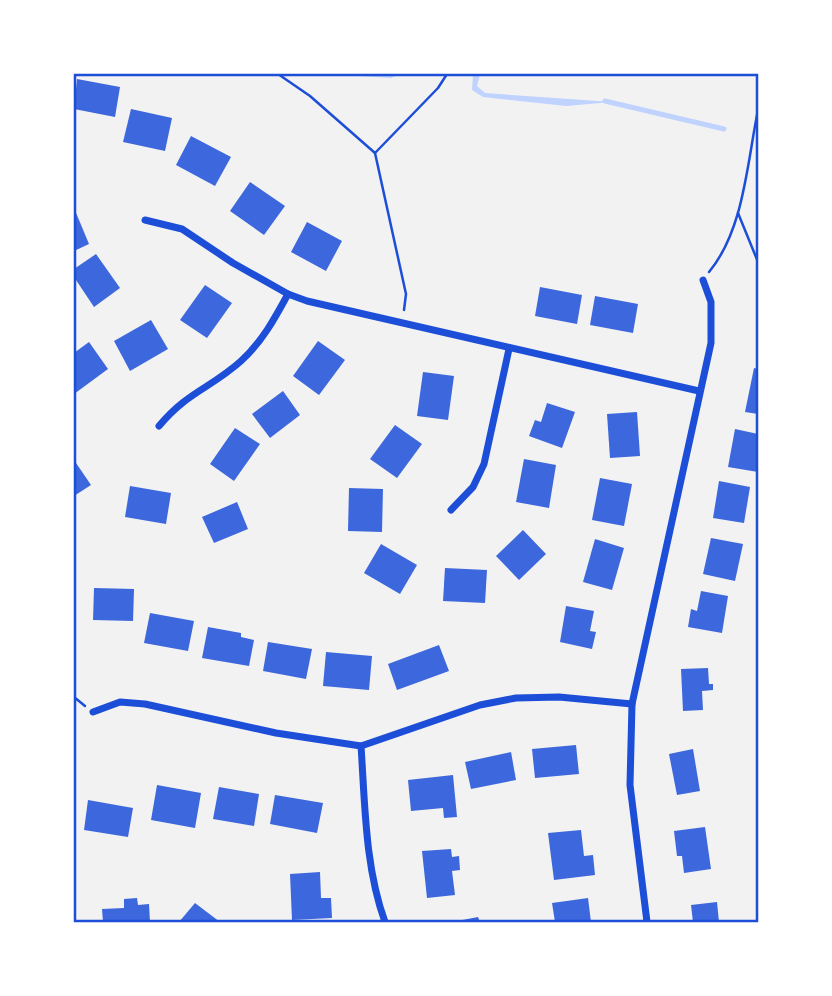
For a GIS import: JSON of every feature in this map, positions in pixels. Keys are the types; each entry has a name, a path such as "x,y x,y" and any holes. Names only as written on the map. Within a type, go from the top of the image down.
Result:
{"street":[{"path":"145,220 182,229 288,293 401,324 699,391"},
{"path":"647,922 630,785 632,704 713,329 712,302 702,280"},
{"path":"159,426 178,403 228,372 252,350 269,329 288,293"},
{"path":"451,510 473,487 484,464 509,349"},
{"path":"93,712 120,702 133,703 276,733 361,746 480,705 516,698 559,696 632,704"},
{"path":"361,746 367,835 379,905 385,922"}],"path":[{"path":"278,74 310,96 375,153 406,294 401,324"},
{"path":"375,153 438,88 447,74"},
{"path":"702,280 724,254 737,212 758,110"},
{"path":"737,212 758,262"}],"water":[{"path":"329,74 401,74 391,78"},
{"path":"473,74 480,74 477,86 485,93 612,102 566,106 483,97 472,90"}],"building":[{"path":"77,79 120,87 115,117 74,109"},
{"path":"131,109 172,118 165,151 123,142"},
{"path":"191,136 231,157 215,186 176,165"},
{"path":"250,182 285,206 264,235 230,211"},
{"path":"74,208 89,244 74,251"},
{"path":"307,222 342,241 326,271 291,252"},
{"path":"96,254 120,288 94,307 74,277 74,269"},
{"path":"205,285 232,303 207,338 180,320"},
{"path":"540,287 582,295 577,324 535,316"},
{"path":"595,296 638,304 633,333 590,325"},
{"path":"151,320 168,349 130,371 114,341"},
{"path":"318,341 345,360 319,395 293,376"},
{"path":"89,342 108,369 74,394 74,353"},
{"path":"754,368 758,369 758,414 745,412"},
{"path":"423,372 454,376 448,420 417,416"},
{"path":"283,391 300,415 270,438 252,414"},
{"path":"547,403 575,412 562,448 529,436 535,420 541,422"},
{"path":"637,412 640,456 610,458 607,414"},
{"path":"395,425 422,444 397,478 370,459"},
{"path":"235,428 260,444 234,481 210,464"},
{"path":"735,429 758,434 758,472 728,467"},
{"path":"524,459 556,465 549,508 516,502"},
{"path":"74,460 91,485 74,496"},
{"path":"600,478 632,484 624,526 592,520"},
{"path":"719,481 750,487 744,523 713,518"},
{"path":"130,486 171,493 166,524 125,517"},
{"path":"349,488 383,489 382,532 348,531"},
{"path":"237,502 248,529 214,543 202,517"},
{"path":"523,530 546,554 519,580 496,556"},
{"path":"711,538 743,544 735,581 703,574"},
{"path":"595,539 624,548 612,590 583,582"},
{"path":"381,544 417,565 400,594 364,573"},
{"path":"445,568 487,570 485,603 443,601"},
{"path":"94,588 134,589 133,621 93,620"},
{"path":"701,591 728,596 722,633 688,627 691,609 697,611"},
{"path":"566,606 594,611 590,631 596,632 592,649 560,642"},
{"path":"150,613 194,621 188,651 144,643"},
{"path":"208,627 241,633 241,637 254,640 249,666 202,658"},
{"path":"268,642 312,649 306,679 263,671"},
{"path":"439,645 449,671 397,690 388,664"},
{"path":"326,652 372,656 369,690 323,686"},
{"path":"708,668 709,684 713,684 713,690 702,691 703,710 683,711 681,669"},
{"path":"576,745 579,774 535,778 532,749"},
{"path":"693,749 700,791 677,795 669,754"},
{"path":"511,752 516,780 471,789 465,762"},
{"path":"453,775 457,817 444,818 443,808 411,811 408,780"},
{"path":"157,785 201,793 195,828 151,820"},
{"path":"219,787 259,794 254,826 213,819"},
{"path":"275,795 323,803 317,833 270,824"},
{"path":"88,800 133,808 128,837 84,830"},
{"path":"705,827 711,869 684,873 682,856 677,856 674,831"},
{"path":"581,830 584,856 593,855 595,875 554,880 548,833"},
{"path":"451,849 452,857 459,856 460,870 452,871 455,895 427,898 422,851"},
{"path":"320,872 321,898 331,898 332,918 292,920 290,874"},
{"path":"137,898 138,905 149,904 150,922 103,922 102,909 124,908 124,899"},
{"path":"588,898 591,922 555,922 552,903"},
{"path":"717,902 719,922 693,922 691,905"},
{"path":"195,903 220,922 179,922"},
{"path":"478,917 480,922 457,921"}],"waterway":[{"path":"605,101 724,129"}]}
